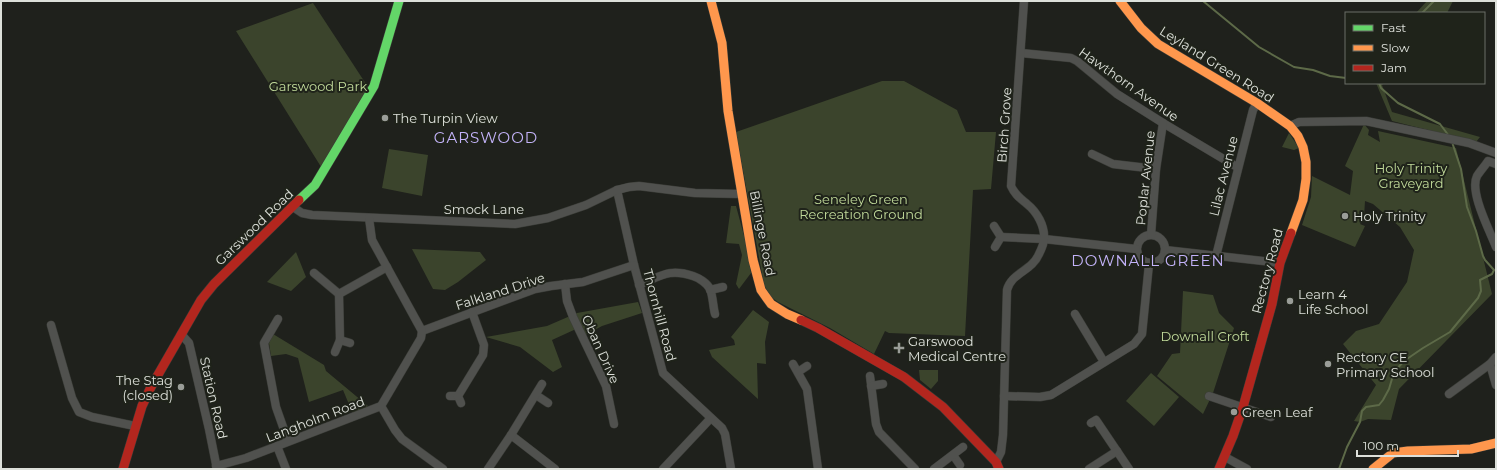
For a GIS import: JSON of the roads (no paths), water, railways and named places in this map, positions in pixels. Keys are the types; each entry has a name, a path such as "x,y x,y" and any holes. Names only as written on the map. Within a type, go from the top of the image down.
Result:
{"street":[{"name":"Garswood Road","path":"123,469 142,406 151,387 201,300 211,287 315,185 370,95 381,65 399,1"},
{"name":"Billinge Road","path":"711,1 719,27 723,50 725,92 741,194 756,274 761,290 771,304 787,314 824,331 904,377 943,406 998,465"},
{"name":"Birch Grove","path":"1024,1 1011,186 1014,192 1039,218 1043,229 1044,239"},
{"name":"Leyland Green Road","path":"1120,1 1141,28 1158,44 1257,103 1290,126"},
{"name":"Hawthorn Avenue","path":"1021,53 1071,58 1077,61 1117,94 1237,167"},
{"name":"Lilac Avenue","path":"1216,256 1237,167 1253,110 1257,103"},
{"path":"1290,126 1300,122 1366,121 1469,143 1496,153"},
{"name":"Poplar Avenue","path":"1151,235 1156,169 1163,123"},
{"name":"Rectory Road","path":"1219,469 1234,436 1272,304 1280,263 1303,200 1306,179 1306,162 1303,147 1298,136 1290,126"},
{"path":"1092,154 1113,164 1156,169"},
{"path":"1496,164 1488,161 1476,177 1475,188 1480,208 1496,247"},
{"name":"Smock Lane","path":"293,207 312,215 515,224 548,218 586,205 617,190 639,186 695,193 741,194"},
{"name":"Thornhill Road","path":"617,190 639,285 663,373 722,428 725,434 731,469"},
{"path":"369,218 372,240 422,331"},
{"path":"994,226 1002,237"},
{"path":"1151,235 1156,236 1163,242 1165,250 1162,259 1158,262 1150,264 1141,260 1136,249 1139,240 1143,237 1151,235"},
{"path":"1002,237 1044,239 1136,249"},
{"path":"995,247 1002,237"},
{"path":"998,465 1001,452 1004,396 1007,290 1012,279 1027,269 1039,256 1044,239"},
{"path":"1165,250 1280,263"},
{"path":"1004,396 1051,396 1134,344 1142,334 1150,264"},
{"name":"Falkland Drive","path":"422,331 535,289 583,282 634,265"},
{"path":"339,294 387,267"},
{"path":"639,285 674,271 696,277 710,290 715,314"},
{"path":"315,273 339,294 340,340 334,352"},
{"name":"Oban Drive","path":"565,284 567,300 573,317 606,386 614,424"},
{"path":"710,290 724,287"},
{"path":"456,399 483,356 484,345 472,312"},
{"path":"1075,314 1104,362"},
{"path":"258,354 278,319"},
{"path":"51,325 72,398 79,412 92,417 136,426"},
{"name":"Langholm Road","path":"216,467 246,458 380,406 421,338 422,331"},
{"name":"Station Road","path":"181,334 189,343 209,429 216,467"},
{"path":"340,340 350,343"},
{"path":"264,343 276,407 288,442"},
{"path":"1449,394 1490,364 1496,357"},
{"path":"793,364 807,389 818,469"},
{"path":"1490,364 1496,385"},
{"path":"798,372 807,366"},
{"path":"870,376 876,424 879,432 915,469"},
{"path":"488,469 542,384"},
{"path":"871,386 882,384"},
{"path":"536,395 548,403"},
{"path":"1209,396 1270,417"},
{"path":"380,406 395,430 402,438 443,469"},
{"path":"663,469 711,418"},
{"path":"1091,423 1096,420 1129,469"},
{"path":"511,435 555,469"},
{"path":"1374,469 1392,453 1471,449 1496,443"},
{"path":"277,446 286,469"},
{"path":"934,469 963,447"},
{"path":"1090,469 1117,451"},
{"path":"953,455 960,465"},
{"path":"1224,457 1247,469"}],"waterway":[{"path":"1203,1 1259,47 1294,67 1313,70 1330,76 1345,78"},
{"path":"1423,12 1434,1"},
{"path":"1379,84 1381,88 1398,103 1440,124 1449,136"},
{"path":"1339,469 1347,447 1360,422 1362,411 1366,407 1379,405 1389,389 1394,372 1404,361 1450,332 1478,298 1481,291 1480,280 1492,274 1494,270 1483,256 1467,207 1461,169 1452,142"}],"place":[{"name":"The Turpin View","path":"385,118"},
{"name":"Holy Trinity","path":"1345,216"},
{"name":"Learn 4 Life School","path":"1290,301"},
{"name":"Garswood Medical Centre","path":"899,348"},
{"name":"Rectory CE Primary School","path":"1328,364"},
{"name":"The Stag (closed)","path":"181,387"},
{"name":"Green Leaf","path":"1234,412"}],"district":[{"name":"GARSWOOD","path":"486,137"},
{"name":"DOWNALL GREEN","path":"1148,260"}],"park label":[{"name":"Garswood Park","path":"318,86"},
{"name":"Holy Trinity Graveyard","path":"1411,176"},
{"name":"Seneley Green Recreation Ground","path":"861,206"},
{"name":"Downall Croft","path":"1205,336"}]}
